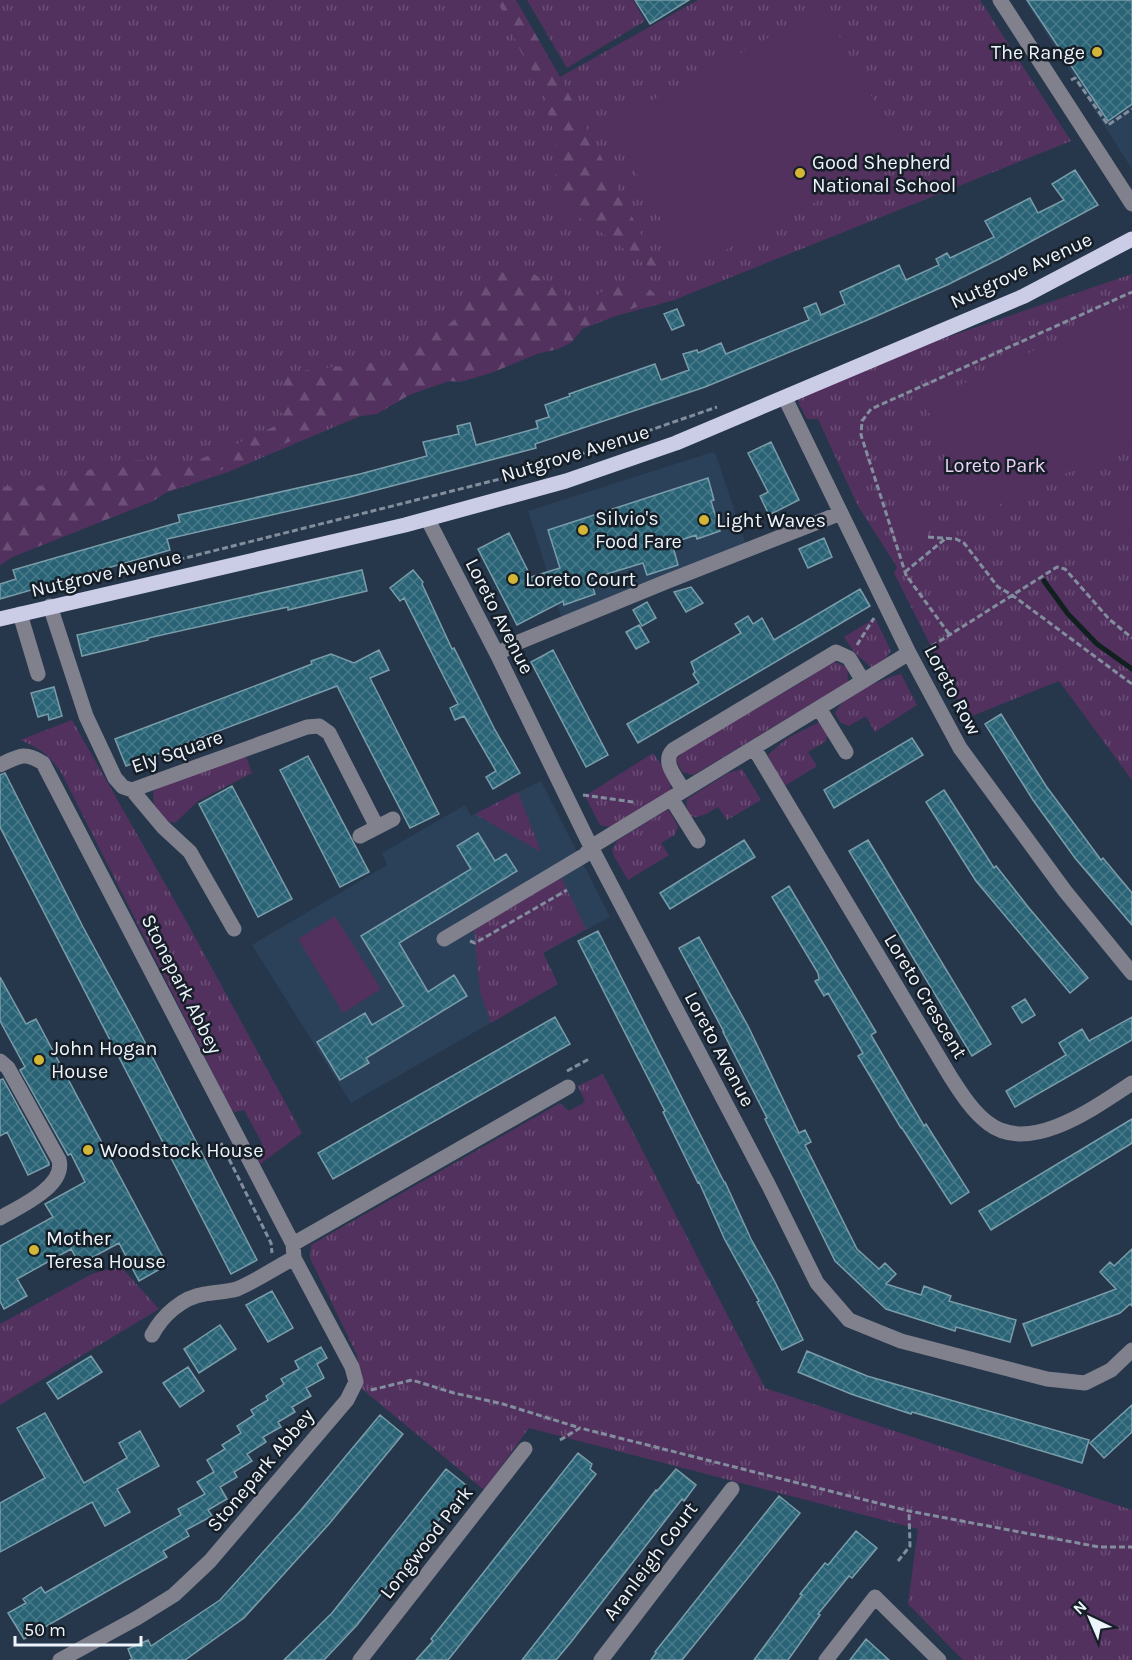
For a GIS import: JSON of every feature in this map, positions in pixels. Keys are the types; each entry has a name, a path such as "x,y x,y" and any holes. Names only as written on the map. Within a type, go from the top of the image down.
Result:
{"main road":[{"name":"Nutgrove Avenue","path":"0,619 428,520 577,477 676,443 1024,296 1132,239"}],"street":[{"path":"1000,0 1132,204"},
{"name":"Loreto Row","path":"785,398 909,653 960,748 1065,891 1132,973"},
{"path":"497,654 519,642 841,513"},
{"name":"Loreto Avenue","path":"428,520 497,654 591,847 769,1186 817,1283 849,1320 913,1344 1047,1379 1085,1383 1111,1370 1132,1350"},
{"name":"Ely Square","path":"50,606 86,716 115,778 123,788 132,790 307,727 319,726 329,733 377,827"},
{"path":"20,614 38,674"},
{"path":"698,841 677,794 667,761 668,755 673,750 836,652 849,658 863,681"},
{"path":"448,937 585,855 591,847 909,653"},
{"path":"819,708 846,752"},
{"name":"Loreto Crescent","path":"754,748 950,1076 966,1100 989,1124 1011,1134 1043,1132 1090,1112 1132,1083"},
{"name":"Stonepark Abbey","path":"0,765 23,754 43,763 294,1251 352,1367 356,1382 347,1400 210,1561 174,1594 137,1618 60,1660"},
{"path":"132,790 163,827 190,852 234,929"},
{"path":"360,836 393,819"},
{"path":"0,1061 8,1068 59,1160 61,1168 57,1177 41,1193 0,1218"},
{"path":"152,1335 158,1323 170,1311 185,1302 201,1294 236,1289 294,1251 568,1087"},
{"name":"Longwood Park","path":"360,1660 525,1449"},
{"name":"Aranleigh Court","path":"601,1660 732,1489"},
{"path":"826,1660 875,1597 939,1660"}],"path":[{"path":"1069,81 1075,78 1108,125 1132,109"},
{"path":"949,634 905,572 861,435 862,421 871,409 1132,292"},
{"path":"160,564 532,471 726,403"},
{"path":"928,537 956,539 964,543 998,586 1132,684"},
{"path":"905,572 945,539"},
{"path":"909,653 918,655 1057,567 1065,569 1109,619 1132,638"},
{"path":"578,794 657,806"},
{"path":"448,937 475,943 567,890"},
{"path":"371,1390 412,1380 454,1393 503,1404 580,1428 909,1511 1099,1546 1132,1547"},
{"path":"560,1440 580,1428"},
{"path":"898,1561 910,1546 909,1511"}],"shaded area":[{"name":"The Range","path":"1025,0 1132,0 1132,169 1102,122"},
{"path":"713,452 716,455 749,554 565,628 528,511"},
{"path":"541,781 610,917 543,953 558,984 351,1103 252,945 387,865 382,853 465,805 471,816"}],"green space":[{"path":"0,0 515,0 609,174 560,77 698,0 980,0 1071,141 674,300 616,316 431,386 228,472 165,493 153,501 12,557 0,565"},
{"path":"497,0 516,0 560,77 661,273 591,225 557,205 550,190 557,172 556,138 546,107 545,91 521,52"},
{"path":"527,0 633,0 645,21 567,68"},
{"path":"824,8 903,155 688,270 610,123"},
{"path":"498,272 534,274 563,292 580,312 591,315 596,308 596,296 616,281 645,287 657,299 583,328 572,342 558,349 537,354 491,373 460,382 450,381 411,394 377,414 347,418 165,493 153,501 12,557 0,565 0,487 32,488 70,478 110,461 147,460 167,464 194,461 222,451 275,426 283,416 277,401 285,374 370,363 404,356 430,333 445,328 459,315 479,282"},
{"name":"Loreto Park","path":"1132,274 1132,780 1059,681 967,718 894,573 897,567 858,506 818,419 807,419 799,404 798,388"},
{"path":"1132,305 1132,442 977,515 924,402"},
{"path":"1132,489 1132,536 1108,509"},
{"path":"924,508 928,542 901,545 897,511"},
{"path":"875,618 891,651 884,660 872,668 855,653 844,637"},
{"path":"833,661 847,667 848,682 693,775 682,772 676,760 685,750 802,682"},
{"path":"901,674 917,705 875,732 866,716 849,726 840,722 835,713 846,700 874,684"},
{"path":"72,720 184,917 302,1133 259,1165 256,1150 262,1143 244,1110 235,1112 231,1109 62,774 44,753 20,740"},
{"path":"821,721 828,733 826,741 808,752 817,766 783,787 768,755 786,739"},
{"path":"653,753 670,777 671,792 610,827 600,825 585,796"},
{"path":"246,756 252,773 198,801 175,823 166,821 154,804 153,792 160,787"},
{"path":"742,769 761,800 727,820 718,807 701,816 692,816 689,813 687,799 728,773"},
{"path":"518,792 541,852 475,814"},
{"path":"668,809 678,826 675,835 661,843 669,855 628,880 612,849 618,840"},
{"path":"561,877 586,929 543,953 558,984 491,1023 480,992 474,930"},
{"path":"335,916 381,989 343,1013 298,939"},
{"path":"603,1074 765,1388 1132,1510 1132,1660 963,1660 908,1604 918,1529 529,1428 484,1490 362,1389 357,1355 310,1258 311,1245 560,1103 569,1111 585,1102 578,1086"},
{"path":"120,1266 159,1309 0,1405 0,1324 92,1274"}],"building":[{"path":"635,0 689,0 650,24"},
{"name":"The Range","path":"1027,0 1132,0 1132,104 1108,121"},
{"path":"1075,170 1098,205 947,285 705,387 535,444 536,448 350,497 167,539 170,550 0,599 0,584 16,579 13,570 180,522 178,515 360,474 427,456 423,442 459,434 457,426 470,423 476,445 538,428 536,421 549,417 545,405 570,396 569,394 655,364 661,380 689,370 683,354 697,350 698,353 721,343 726,354 809,320 804,308 816,303 821,315 845,304 840,292 899,265 906,280 939,265 936,259 947,253 950,258 994,237 985,221 1030,198 1038,213 1064,200 1052,184"},
{"path":"677,309 684,325 672,330 664,314"},
{"path":"771,442 799,500 769,515 760,496 768,492 748,453"},
{"path":"708,478 714,500 711,501 720,531 697,539 696,535 672,543 678,565 647,575 643,563 590,579 595,594 564,605 563,601 517,625 478,549 509,533 531,577 560,568 548,530"},
{"path":"824,538 832,557 808,568 799,549"},
{"path":"362,570 367,591 288,610 288,607 148,638 148,640 82,656 77,635"},
{"path":"413,570 423,582 452,649 454,648 495,730 520,773 493,789 486,777 496,771 464,716 455,720 450,708 458,704 404,598 400,601 390,588"},
{"path":"691,587 703,603 686,612 674,592"},
{"path":"860,589 870,606 638,743 627,724 699,683 693,674 695,672 691,662 741,633 735,624 748,616 753,624 762,618 774,640"},
{"path":"647,602 656,618 642,626 633,610"},
{"path":"639,625 649,642 636,649 626,632"},
{"path":"379,650 389,670 370,678 439,814 410,828 337,686 126,766 115,739 312,664 311,661 331,654 354,663"},
{"path":"553,650 608,755 586,767 531,662"},
{"path":"54,687 62,716 49,720 48,714 38,717 31,693"},
{"path":"1001,714 1046,786 1101,860 1103,858 1132,893 1132,925 1075,858 1033,800 985,724"},
{"path":"912,738 923,755 834,808 824,790"},
{"path":"308,756 369,872 340,887 280,770"},
{"path":"5,773 257,1260 231,1274 0,827 0,775"},
{"path":"232,786 292,899 258,917 199,804"},
{"path":"944,790 994,868 996,866 1088,978 1070,993 976,881 926,802"},
{"path":"478,833 495,861 506,854 517,871 399,943 428,992 454,975 467,996 366,1058 369,1063 340,1080 317,1042 365,1013 372,1025 404,1006 361,936 471,869 457,846"},
{"path":"744,840 755,857 670,909 660,893"},
{"path":"868,840 991,1044 972,1056 849,851"},
{"path":"789,886 876,1032 871,1035 924,1126 926,1124 969,1192 951,1204 901,1128 858,1056 863,1053 828,993 824,996 815,981 819,979 818,973 772,897"},
{"path":"598,931 803,1340 782,1350 757,1302 759,1301 725,1240 699,1182 663,1112 665,1111 578,941"},
{"path":"699,937 749,1028 799,1133 805,1130 811,1142 805,1145 857,1249 879,1269 885,1263 896,1274 886,1284 921,1295 924,1286 951,1296 949,1301 1016,1320 1010,1342 956,1327 955,1331 886,1309 835,1261 765,1119 767,1118 679,948"},
{"path":"0,977 26,1024 36,1019 167,1265 139,1281 119,1243 80,1264 71,1249 17,1279 27,1296 4,1309 0,1301 0,1246 53,1217 45,1204 85,1182 71,1154 68,1155 20,1070 25,1067 0,1021"},
{"path":"1025,999 1035,1015 1022,1023 1012,1007"},
{"path":"555,1017 570,1044 333,1179 318,1153"},
{"path":"1132,1017 1132,1040 1015,1107 1006,1091 1066,1055 1059,1043 1082,1029 1089,1041"},
{"path":"3,1079 49,1163 28,1175 7,1132 0,1136 0,1080"},
{"path":"1132,1119 1132,1143 991,1230 979,1211"},
{"path":"1132,1249 1132,1306 1130,1304 1120,1313 1032,1346 1023,1324 1116,1289 1100,1272 1110,1262 1114,1266"},
{"path":"272,1291 293,1328 268,1342 246,1305"},
{"path":"220,1325 236,1349 199,1373 184,1349"},
{"path":"321,1347 327,1358 317,1364 324,1378 306,1388 311,1396 292,1407 295,1412 278,1422 281,1427 263,1437 266,1442 247,1454 252,1461 234,1472 237,1477 220,1487 227,1499 208,1510 212,1516 186,1530 189,1536 163,1551 167,1557 24,1639 8,1613 26,1603 23,1599 41,1587 45,1593 181,1515 178,1509 205,1494 197,1482 214,1472 207,1460 225,1449 222,1445 241,1433 237,1426 254,1415 251,1410 268,1400 266,1396 284,1384 281,1379 299,1369 295,1361"},
{"path":"807,1351 867,1376 1089,1440 1082,1463 912,1412 911,1414 851,1394 798,1372"},
{"path":"91,1356 102,1372 58,1399 47,1383"},
{"path":"188,1367 204,1391 180,1407 163,1383"},
{"path":"1132,1405 1132,1432 1104,1458 1090,1443"},
{"path":"45,1413 84,1483 127,1458 119,1443 140,1431 159,1466 117,1489 130,1512 105,1526 92,1502 0,1552 0,1503 45,1478 17,1428"},
{"path":"380,1415 403,1434 329,1524 244,1618 185,1660 129,1660 132,1659 128,1649 148,1640 151,1646 220,1600 301,1510"},
{"path":"578,1453 592,1464 590,1469 596,1474 448,1660 416,1660 433,1641 431,1639"},
{"path":"446,1469 466,1485 357,1625 324,1660 284,1660 332,1613"},
{"path":"676,1469 696,1485 684,1501 682,1499 571,1642 556,1660 522,1660 656,1490"},
{"path":"779,1496 800,1513 682,1660 651,1660 655,1652"},
{"path":"856,1531 877,1548 852,1578 849,1576 818,1614 820,1615 788,1660 754,1660 802,1595 800,1594 825,1563 828,1565"},
{"path":"866,1639 889,1660 850,1660"}],"waterway":[{"path":"1044,581 1068,614 1097,644 1132,669"}],"place":[{"name":"The Range","path":"1097,52"},
{"name":"Good Shepherd National School","path":"800,173"},
{"name":"Light Waves","path":"704,520"},
{"name":"Silvio's Food Fare","path":"583,530"},
{"name":"Loreto Court","path":"513,579"},
{"name":"John Hogan House","path":"39,1060"},
{"name":"Woodstock House","path":"88,1150"},
{"name":"Mother Teresa House","path":"34,1250"}]}
